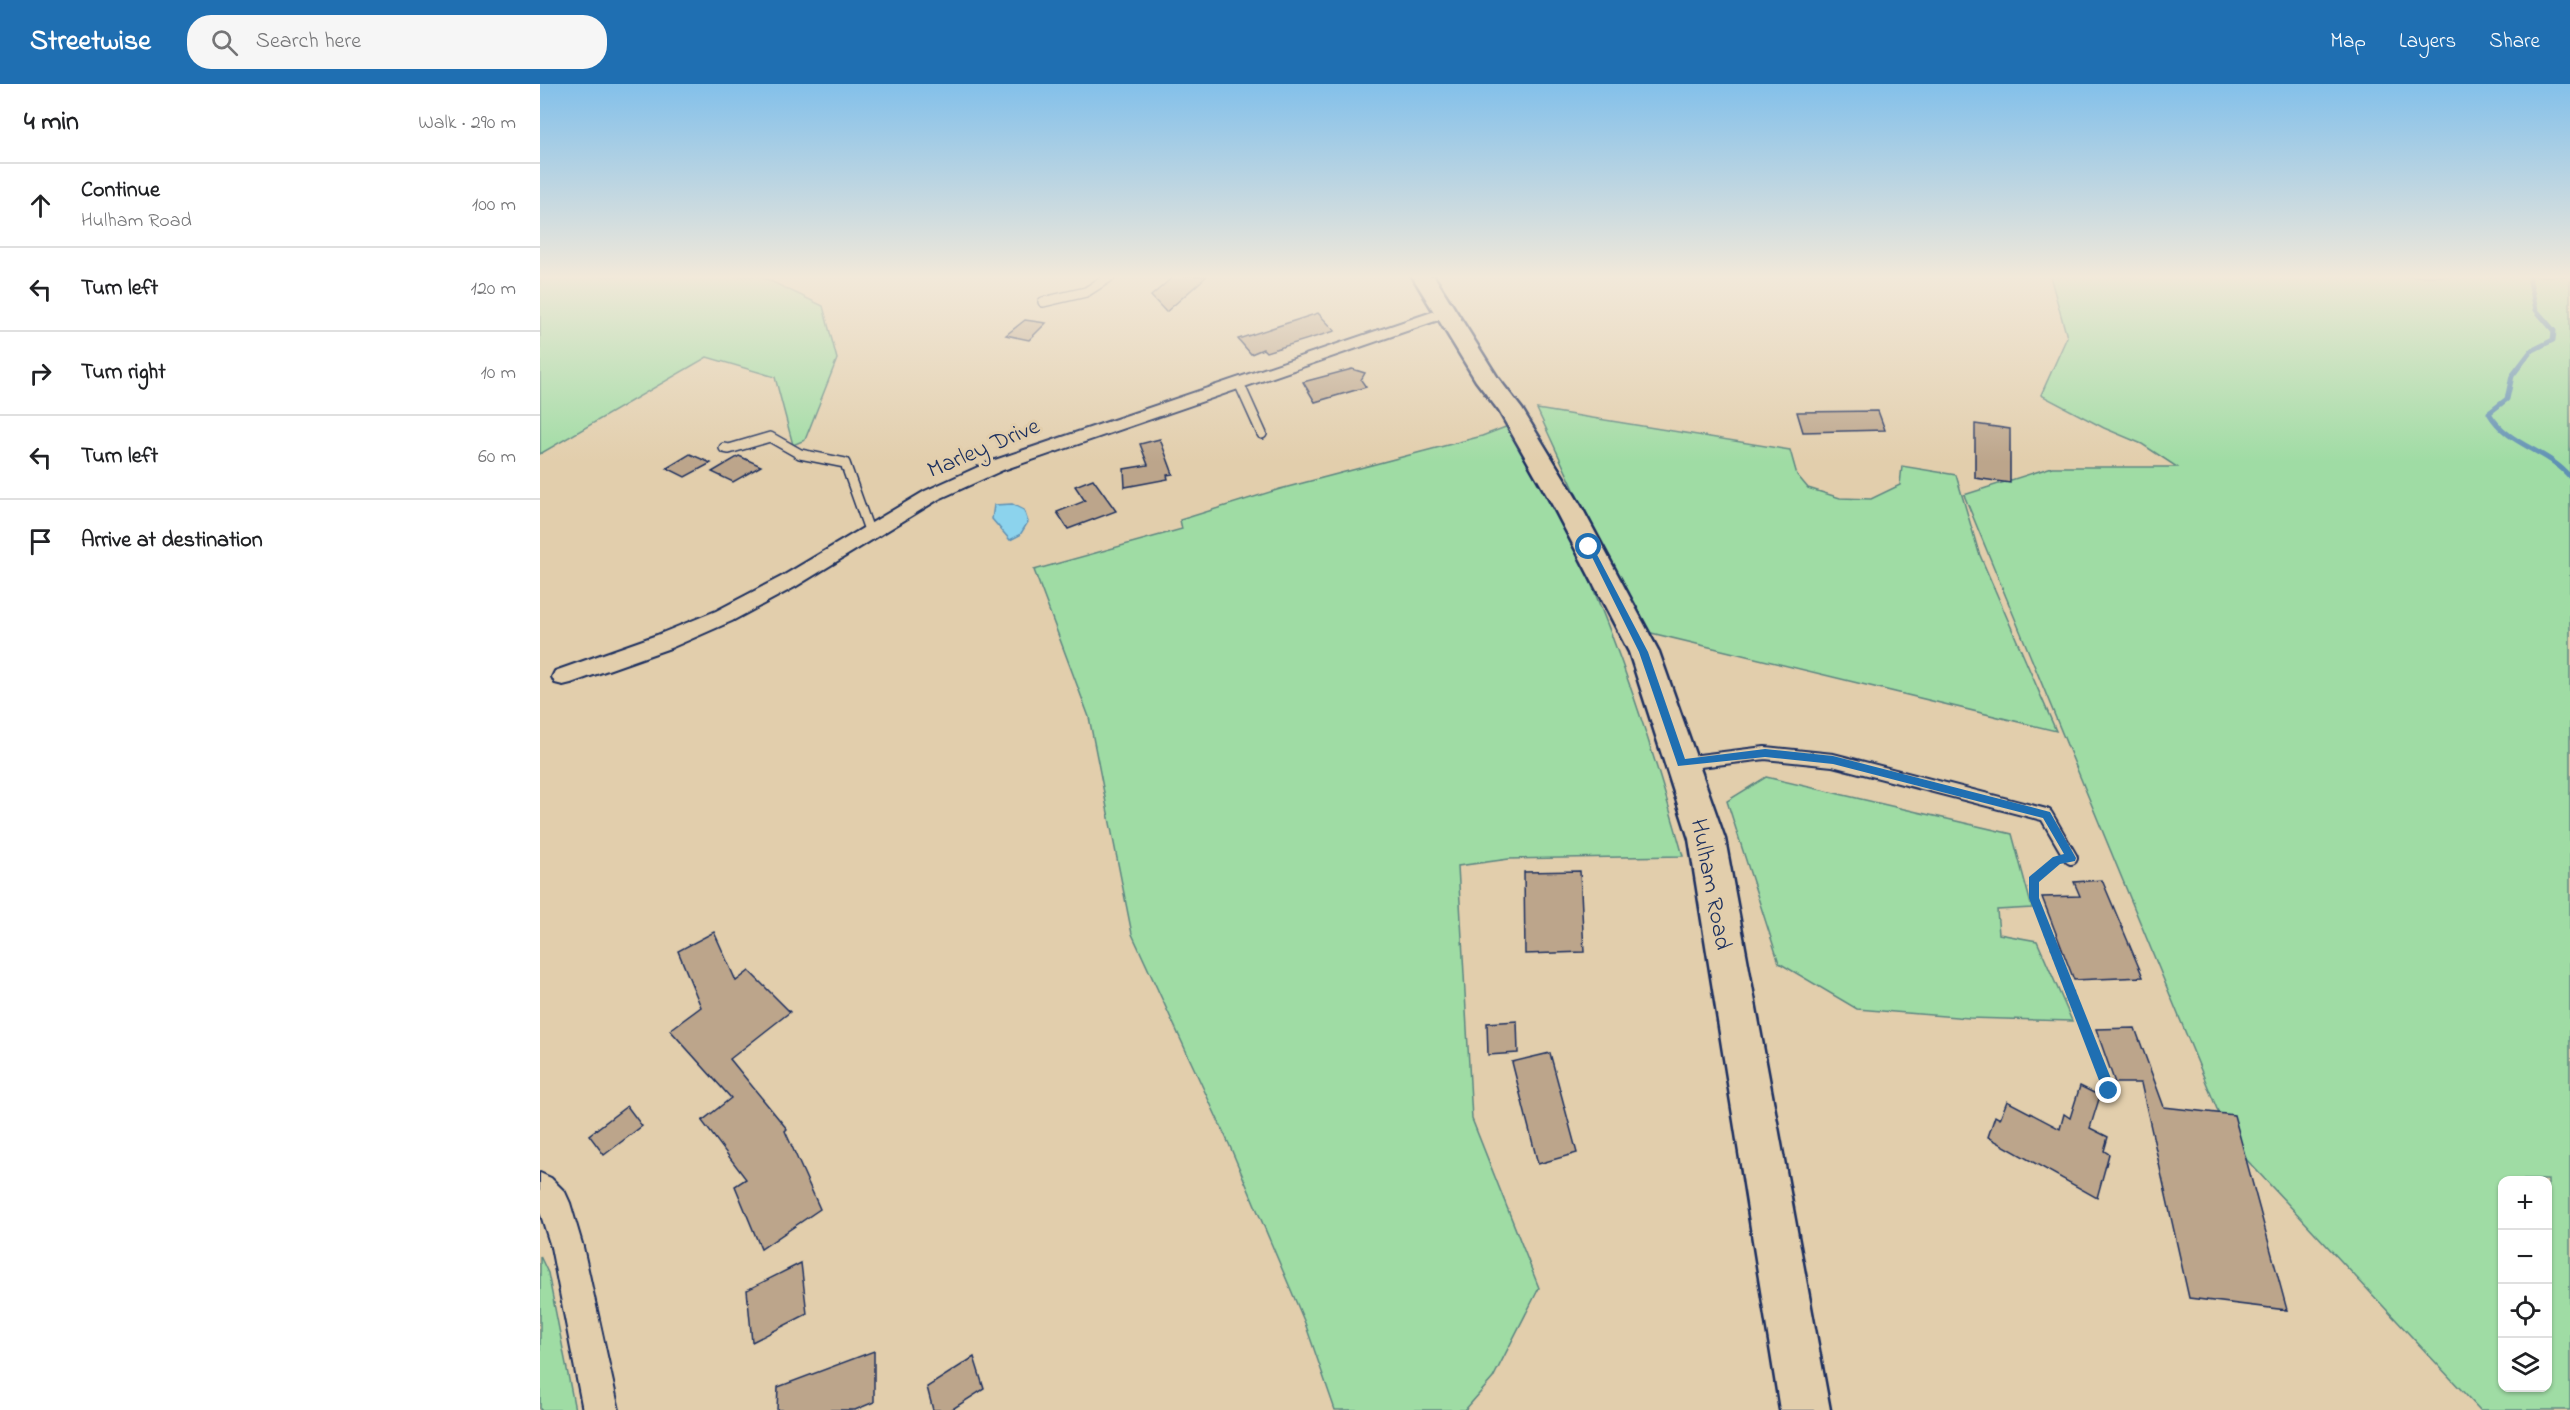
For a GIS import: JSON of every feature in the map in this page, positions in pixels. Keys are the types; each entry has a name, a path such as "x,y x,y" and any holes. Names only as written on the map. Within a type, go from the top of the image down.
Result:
{"street":[{"name":"Marley Drive","path":"563,677 665,641 724,616 932,495 996,466 1370,338"},
{"name":"Hulham Road","path":"1461,338 1510,409 1567,506 1644,652 1707,839 1805,1410"},
{"path":"540,1189 554,1203 567,1247 600,1410"}],"lane":[{"path":"1239,382 1262,434"},
{"path":"724,448 729,449 762,437 771,437 780,440 794,452 833,457 845,463 870,533"},
{"path":"1682,764 1765,753 1833,760 2046,815 2071,858"}],"path":[{"path":"2071,858 2057,860 2033,880 2034,898 2109,1091"}],"green space":[{"path":"540,338 831,338 837,359 805,440 793,445 775,377 707,357 540,454"},
{"path":"2067,338 2570,338 2570,1410 2480,1410 2231,1143 1964,495 2052,467 2177,467 2142,444 2104,428 2041,395"},
{"path":"1537,409 1790,450 1797,475 1808,488 1840,498 1871,499 1900,485 1902,466 1956,475 1979,553 2056,731 1639,630"},
{"path":"1511,425 1549,490 1593,587 1642,720 1683,856 1509,859 1458,866 1472,1119 1539,1288 1493,1378 1465,1410 1335,1410 1305,1323 1229,1144 1132,934 1089,717 1034,570 1182,529 1180,520 1280,489 1482,436"},
{"path":"1766,777 2012,834 2032,908 1997,910 1999,934 2037,941 2072,1021 1969,1018 1857,1009 1779,963 1727,801"},
{"path":"540,1256 548,1273 575,1410 540,1410"}],"water":[{"path":"1012,504 1024,510 1028,522 1020,535 1010,540 992,519 994,505"}],"building":[{"path":"1312,338 1266,352 1263,349 1251,354 1238,339"},
{"path":"1352,369 1365,373 1361,380 1366,387 1315,402 1303,382"},
{"path":"1878,411 1885,430 1803,432 1797,412"},
{"path":"1975,424 2010,429 2010,483 1975,478"},
{"path":"1160,439 1173,474 1167,475 1168,479 1125,487 1124,469 1148,465 1140,444"},
{"path":"690,454 711,463 685,477 667,468"},
{"path":"739,456 761,466 733,482 712,472"},
{"path":"1093,479 1116,511 1068,529 1057,512 1085,501 1075,486"},
{"path":"1580,871 1584,952 1525,954 1524,872"},
{"path":"2102,880 2143,977 2074,980 2042,897 2080,896 2074,882"},
{"path":"714,932 736,981 749,971 790,1012 730,1059 787,1129 785,1131 820,1209 761,1249 735,1186 746,1179 702,1121 731,1098 670,1030 701,1007 678,951"},
{"path":"1517,1021 1518,1053 1488,1055 1487,1023"},
{"path":"2135,1028 2164,1107 2234,1115 2287,1310 2189,1298 2141,1083 2115,1083 2096,1029"},
{"path":"1550,1053 1577,1153 1538,1164 1512,1062"},
{"path":"2080,1086 2100,1096 2090,1128 2108,1137 2104,1151 2109,1154 2097,1198 1988,1137 1995,1116 2000,1119 2007,1101 2060,1129 2064,1114 2070,1118"},
{"path":"627,1106 642,1126 604,1155 589,1135"},
{"path":"801,1263 807,1314 752,1342 747,1290"},
{"path":"874,1351 874,1402 855,1410 777,1410 778,1387"},
{"path":"974,1357 984,1389 951,1410 933,1410 927,1387"}],"waterway":[{"path":"2553,338 2531,351 2512,376 2507,399 2489,413 2506,433 2550,460 2570,477"}],"route":[{"path":"1589,547 1644,652 1682,764 1765,753 1833,760 2046,815 2071,858 2057,860 2045,867 2033,880 2034,898 2109,1091"}]}
